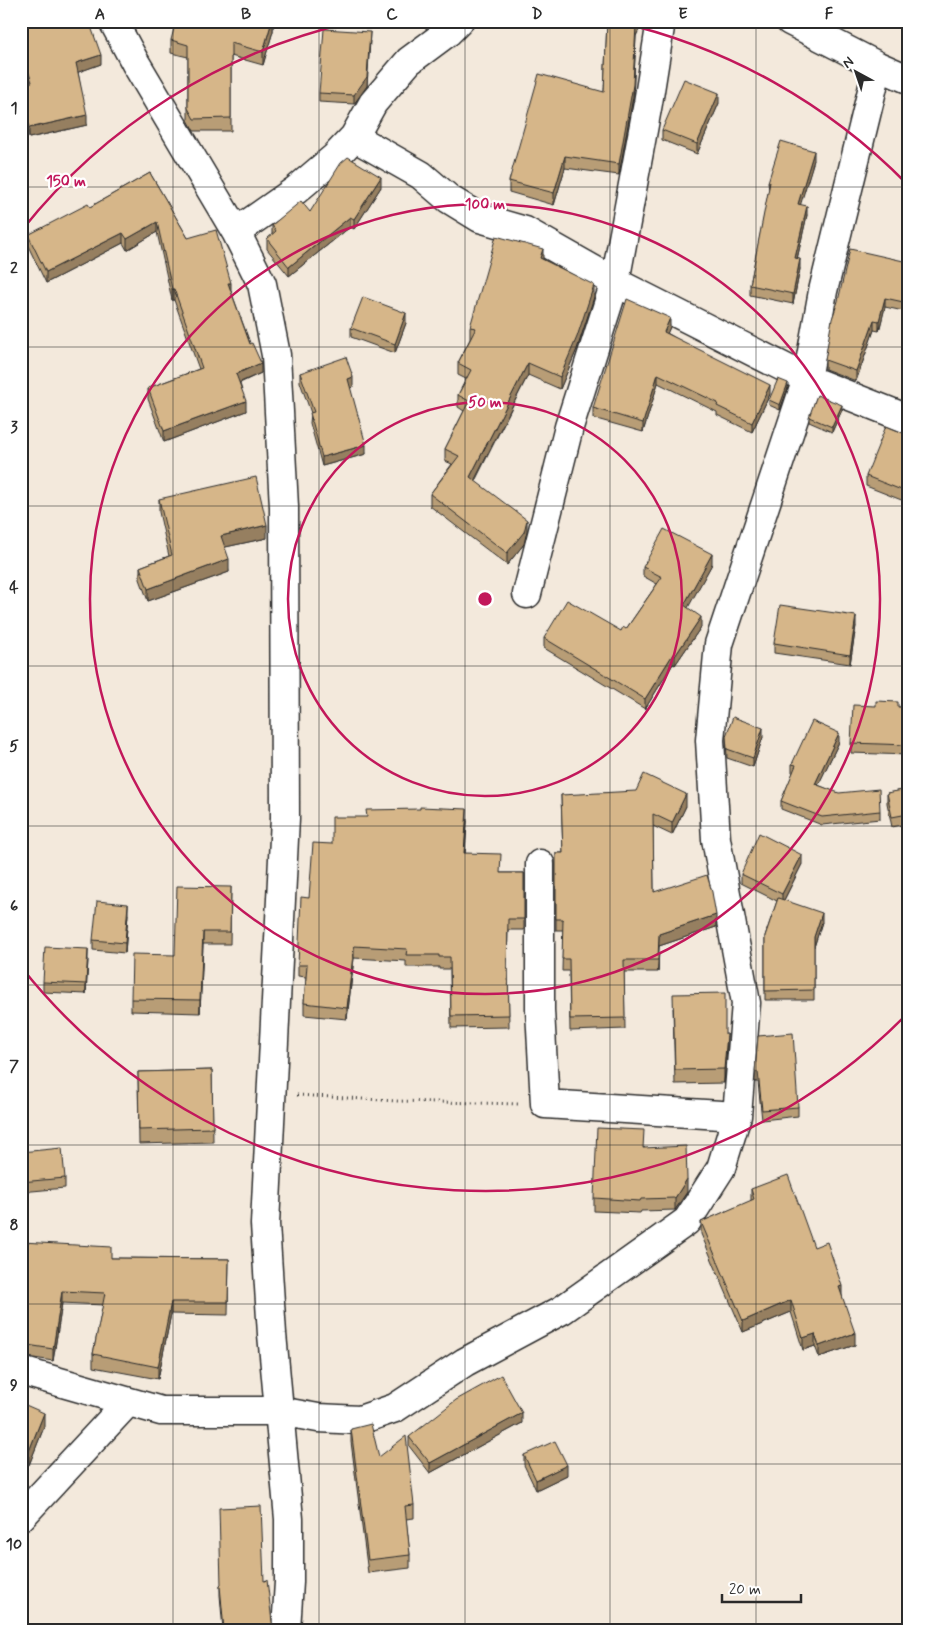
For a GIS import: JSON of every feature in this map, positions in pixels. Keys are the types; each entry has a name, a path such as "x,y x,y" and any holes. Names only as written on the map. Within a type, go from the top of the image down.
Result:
{"street":[{"path":"113,21 135,62 236,232 262,284 276,355 284,498 285,818 265,1224 272,1334 289,1519 289,1582 286,1630"},
{"path":"236,232 296,190 335,157 354,137 373,103 409,61 448,32 459,21"},
{"path":"527,594 569,427 615,282 661,21"},
{"path":"790,21 878,66 908,79"},
{"path":"21,1371 161,1411 279,1412 318,1418 360,1420 395,1408 465,1362 562,1310 687,1221 721,1168 737,1116 746,1003 716,839 710,740 719,644 807,379 823,291 878,66"},
{"path":"354,137 421,175 449,199 480,218 525,231 615,282 807,379 908,418"},
{"path":"540,864 540,1010 545,1104 737,1116"},
{"path":"21,1517 128,1402"}],"path":[{"path":"271,1093 397,1102 545,1104"}],"building":[{"path":"30,21 89,21 101,55 76,63 87,115 29,128 21,84 32,82 21,50 21,24"},
{"path":"176,21 272,21 263,52 231,43 231,118 194,119 188,108 188,45 171,40"},
{"path":"607,21 638,21 636,24 633,85 619,164 565,156 554,193 509,181 539,74 604,92"},
{"path":"324,29 370,32 367,77 354,95 319,93"},
{"path":"684,79 719,93 697,144 662,130"},
{"path":"781,141 814,151 798,204 807,206 795,258 800,259 793,294 750,285 770,182 768,182"},
{"path":"348,157 381,177 354,219 350,217 289,267 267,239 276,231 272,225 301,201 310,212 341,163"},
{"path":"150,173 188,238 216,230 231,283 228,283 250,344 252,343 261,363 236,374 246,401 164,431 148,388 202,368 174,289 172,289 157,222 127,239 123,233 46,272 28,235 88,204 90,207"},
{"path":"496,236 543,249 540,258 594,285 577,337 560,377 528,363 470,477 527,520 524,532 507,553 430,494 459,456 445,449 469,401 458,395 471,370 458,363 476,328 470,327"},
{"path":"850,249 908,262 908,303 885,298 879,321 874,320 856,371 825,360 832,319"},
{"path":"363,297 406,313 395,344 351,328"},
{"path":"627,299 670,318 664,332 770,385 752,423 717,406 718,403 658,374 643,423 593,408"},
{"path":"346,357 353,377 348,379 366,445 322,457 310,413 314,412 300,373"},
{"path":"778,379 788,383 780,405 769,400"},
{"path":"817,395 842,405 832,427 809,417"},
{"path":"886,426 908,435 908,487 904,491 866,476"},
{"path":"256,477 267,525 221,536 229,559 148,589 140,567 172,555 159,499"},
{"path":"664,529 712,554 684,605 701,617 675,656 673,654 645,699 544,638 567,600 621,631 623,627 626,629 662,577 643,567"},
{"path":"780,605 856,616 850,655 774,643"},
{"path":"876,701 898,702 898,707 908,707 908,745 851,743 853,705 876,706"},
{"path":"733,717 763,728 753,758 727,749 726,736"},
{"path":"812,721 839,733 815,784 839,793 879,789 880,811 822,817 781,801 796,765 792,764"},
{"path":"644,774 686,794 672,823 653,814 654,892 707,875 716,915 659,934 658,960 624,960 625,1018 570,1019 569,959 562,959 563,919 556,919 556,853 563,853 561,795 636,791"},
{"path":"908,789 908,814 892,817 887,793"},
{"path":"420,807 467,809 464,853 501,854 500,873 524,873 524,919 508,919 507,969 509,1015 451,1016 450,957 406,955 407,949 354,946 347,1008 304,1003 307,965 298,965 301,897 309,898 313,843 332,844 332,817 367,817 366,810 420,809"},
{"path":"759,833 802,855 782,894 741,874"},
{"path":"177,886 231,887 230,932 203,932 200,1000 131,999 132,954 175,955"},
{"path":"778,898 822,913 814,937 814,990 765,991 765,936"},
{"path":"97,901 128,904 125,943 93,940"},
{"path":"45,947 88,949 86,984 43,982"},
{"path":"725,993 725,1034 727,1034 724,1069 675,1070 673,994"},
{"path":"793,1033 798,1107 762,1110 758,1072 755,1072 758,1036"},
{"path":"212,1070 213,1128 139,1130 138,1072"},
{"path":"597,1128 644,1130 643,1148 686,1146 687,1179 675,1198 641,1199 640,1201 594,1198"},
{"path":"62,1148 65,1178 21,1182 21,1152"},
{"path":"788,1175 814,1247 827,1242 842,1286 839,1287 855,1333 819,1346 815,1334 803,1338 791,1300 743,1321 701,1222 754,1199 751,1189"},
{"path":"22,1242 111,1247 111,1258 229,1259 228,1302 171,1302 158,1367 93,1354 105,1293 62,1291 53,1349 21,1344"},
{"path":"501,1375 522,1413 430,1463 409,1437 456,1400"},
{"path":"21,1403 44,1413 29,1451 21,1448"},
{"path":"371,1424 379,1457 406,1436 414,1505 405,1506 410,1555 368,1560 351,1429"},
{"path":"555,1441 567,1465 536,1480 524,1455"},
{"path":"261,1506 264,1581 267,1580 273,1630 224,1630 220,1586 219,1508"}]}
